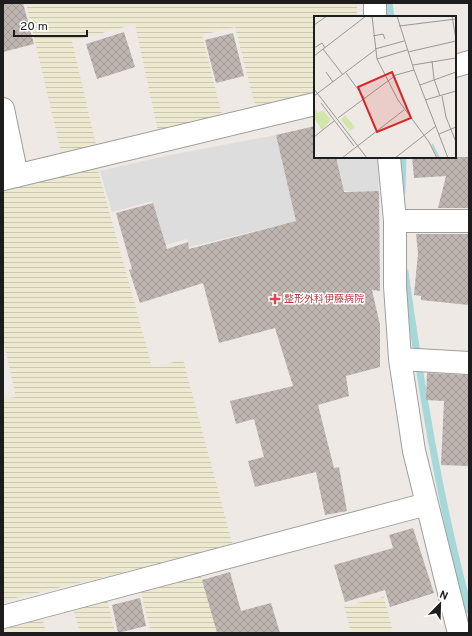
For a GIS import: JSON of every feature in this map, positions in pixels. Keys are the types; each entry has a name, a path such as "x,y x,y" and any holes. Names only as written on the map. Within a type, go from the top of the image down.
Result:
{"street":[{"path":"375,3 375,16"},
{"path":"456,66 469,62"},
{"path":"3,109 10,178 314,104"},
{"path":"389,158 395,221 395,286 400,360 414,451 459,633"},
{"path":"395,221 469,221"},
{"path":"400,360 469,363"},
{"path":"3,616 427,504"}],"shaded area":[{"path":"26,3 357,3 357,16 314,16 314,91 256,109 235,27 202,35 222,115 158,132 135,24 72,41 96,145 62,156"},
{"path":"276,135 289,188 334,158 378,158 379,191 324,191 305,219 189,247 187,239 166,245 152,201 112,212 100,171 165,156"},
{"path":"97,167 152,367 183,360 233,546 3,601 3,399 16,397 3,339 3,191"},
{"path":"201,576 217,633 151,633 141,592"},
{"path":"384,597 393,633 351,633 344,606"},
{"path":"107,599 115,633 80,633 73,608"},
{"path":"42,617 46,633 3,633 3,627"}],"building":[{"path":"3,3 23,3 34,44 3,52"},
{"path":"124,32 135,67 97,79 86,44"},
{"path":"233,33 244,76 216,83 205,40"},
{"path":"314,126 314,158 336,158 344,192 379,191 380,291 372,290 380,325 380,367 346,376 349,396 318,405 334,468 339,467 347,511 325,515 316,472 255,487 248,461 264,457 254,419 236,424 230,401 293,386 275,328 219,343 203,283 140,303 129,270 132,269 116,213 153,203 167,249 188,242 189,249 296,221 276,135"},
{"path":"469,157 469,208 438,208 446,176 414,178 412,158"},
{"path":"416,234 469,234 469,305 421,300 421,296 414,295 418,253"},
{"path":"427,373 469,375 469,466 441,465 444,401 426,400"},
{"path":"413,528 434,593 390,607 385,590 345,602 334,565 393,548 389,535"},
{"path":"230,572 241,611 271,603 280,633 217,633 202,580"},
{"path":"140,598 146,626 118,633 112,605"}],"waterway":[{"path":"389,3 391,16"},
{"path":"402,192 403,158"},
{"path":"405,272 432,442 458,568 469,610"}],"place":[{"name":"整形外科伊藤病院","path":"275,299"}]}
